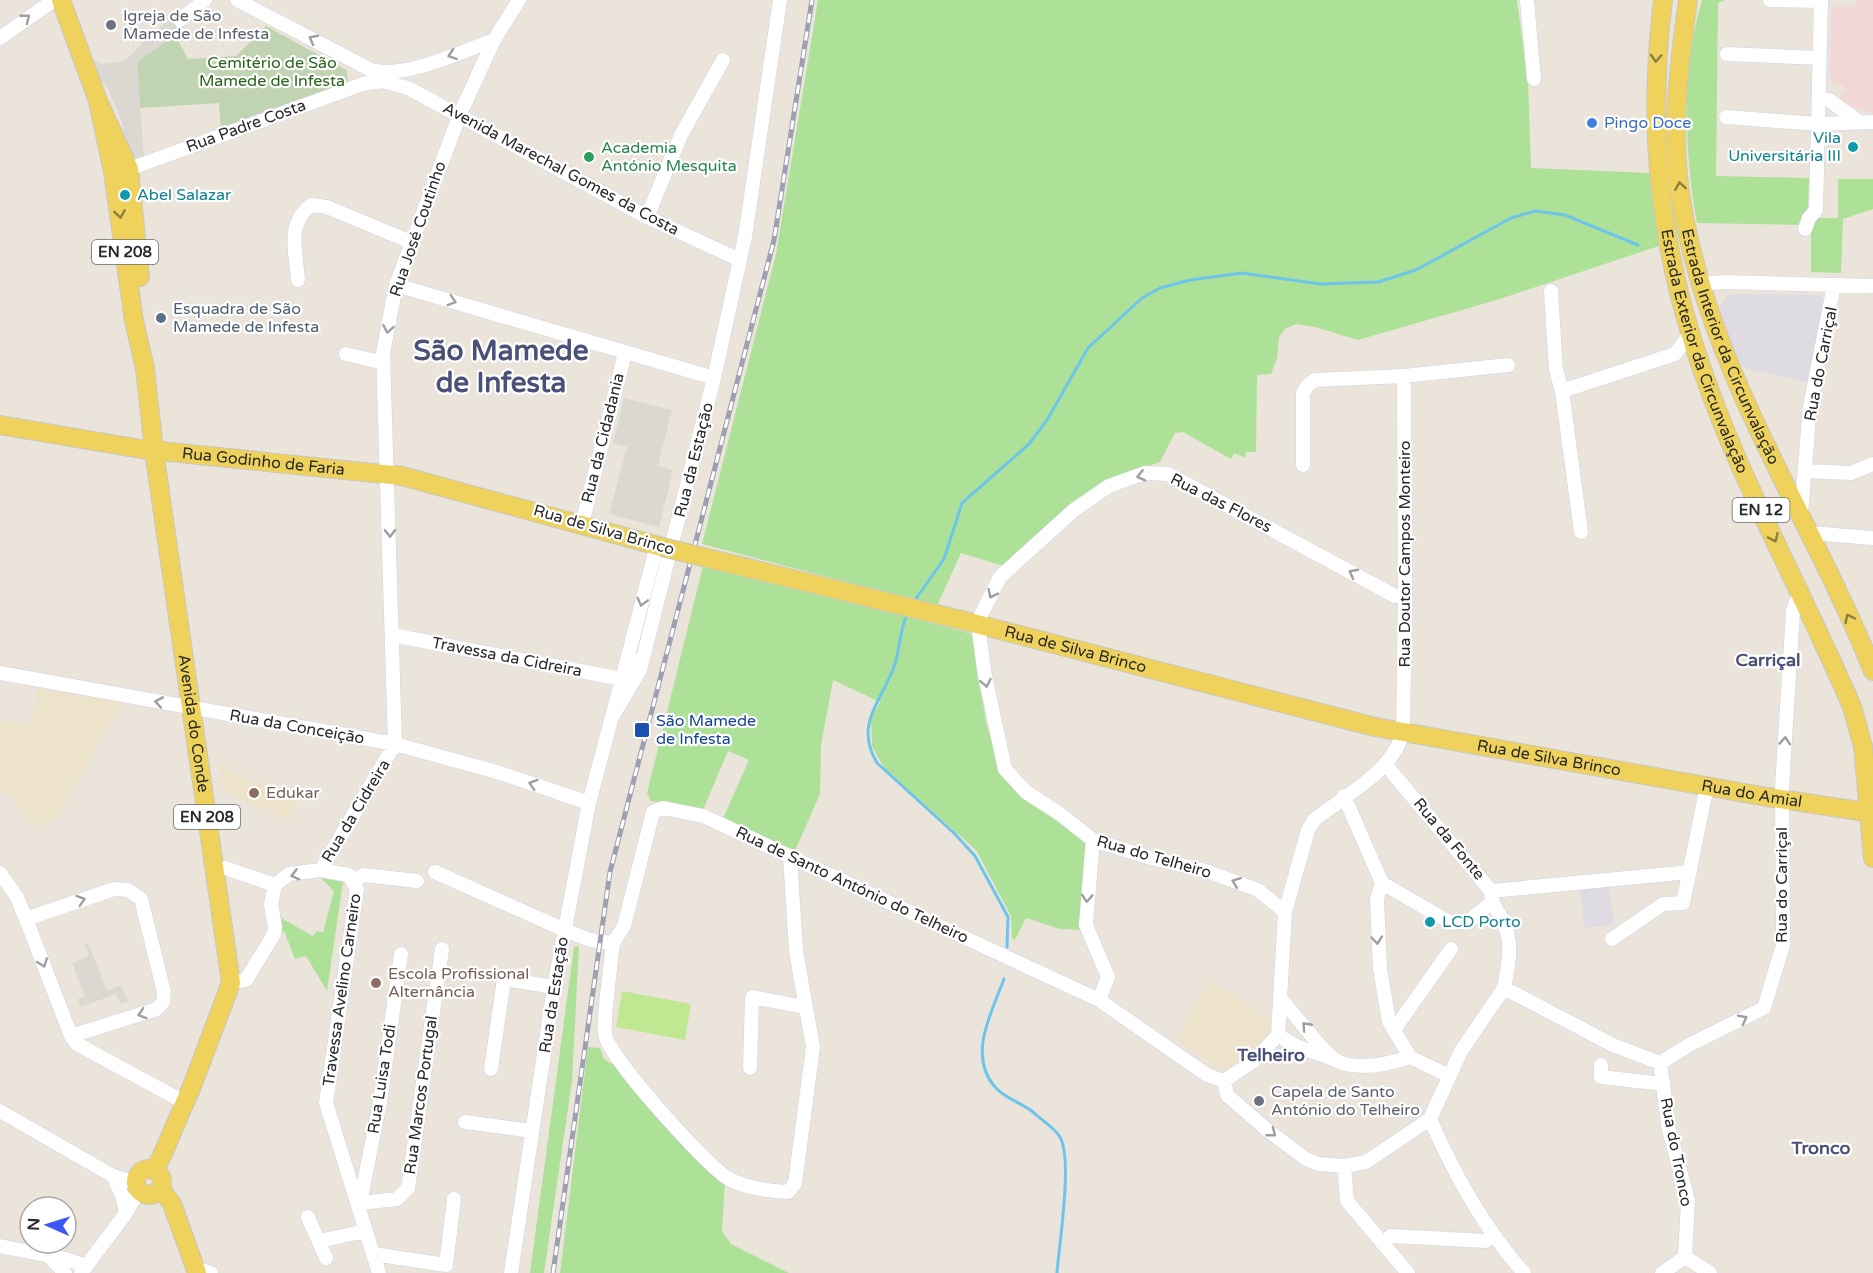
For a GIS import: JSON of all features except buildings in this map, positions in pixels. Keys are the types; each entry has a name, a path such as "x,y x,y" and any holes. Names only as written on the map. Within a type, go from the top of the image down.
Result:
{"main road":[{"name":"Avenida do Conde","path":"61,0 98,101 129,169 154,451 231,983 222,1013 161,1158 153,1170"},
{"name":"Estrada Exterior da Circunvalação","path":"1663,0 1656,56 1655,111 1663,216 1683,308 1700,362 1740,465 1852,707 1863,746 1871,813 1873,858"},
{"name":"Estrada Interior da Circunvalação","path":"1688,0 1675,122 1678,176 1700,284 1730,364 1873,671"},
{"name":"Avenida do Conde","path":"98,101 104,136 114,172 134,321 145,368"},
{"name":"EN 12","path":"1663,216 1672,222 1684,274 1700,284"},
{"path":"1683,308 1690,292 1700,284"},
{"name":"Rua Godinho de Faria","path":"0,425 154,451 402,476 524,508"},
{"name":"Rua de Silva Brinco","path":"524,508 659,546 1403,732 1631,772"},
{"name":"Rua do Amial","path":"1631,772 1782,800 1871,813"},
{"path":"160,1188 150,1195 137,1186 141,1172 153,1170 161,1179 160,1188 172,1204 201,1271"}],"street":[{"path":"0,38 54,0"},
{"path":"180,20 205,0"},
{"name":"Avenida Marechal Gomes da Costa","path":"237,0 383,77 460,114 647,217 740,260"},
{"name":"Rua José Coutinho","path":"388,474 384,363 396,285 460,114 494,40 519,0"},
{"name":"Rua da Estação","path":"611,719 640,670 714,378 745,237 780,0"},
{"path":"1527,0 1534,79"},
{"path":"1770,0 1821,1 1816,210 1809,218 1805,229"},
{"name":"Rua Padre Costa","path":"129,169 363,84 494,40"},
{"path":"1727,54 1819,58"},
{"path":"647,217 681,135 723,60"},
{"path":"363,65 363,84"},
{"path":"408,88 406,78 410,69"},
{"path":"1819,77 1833,103"},
{"path":"1819,100 1825,99 1833,103 1859,122"},
{"path":"1726,117 1818,124 1873,122"},
{"name":"Avenida do Conde","path":"104,136 120,166 129,169"},
{"path":"298,280 294,232 297,219 311,206 327,207 411,242"},
{"path":"1700,284 1724,282 1873,286"},
{"path":"396,285 714,378"},
{"name":"Rua do Carriçal","path":"1801,515 1810,406 1834,285"},
{"path":"1551,291 1556,370 1562,391 1581,532"},
{"path":"1562,391 1675,354 1690,334"},
{"name":"Rua da Cidadania","path":"582,524 625,353"},
{"path":"346,354 384,363"},
{"path":"1675,354 1700,362"},
{"path":"1303,465 1303,393 1315,380 1404,376 1508,365"},
{"name":"Rua Doutor Campos Monteiro","path":"1403,732 1404,376"},
{"path":"1805,471 1851,473 1873,464"},
{"name":"Rua das Flores","path":"974,623 1000,577 1023,554 1090,498 1109,486 1145,473 1168,474 1395,596 1405,596"},
{"name":"Rua da Cidreira","path":"275,885 289,874 321,870 395,744 388,474"},
{"path":"1810,533 1873,538"},
{"name":"Rua da Estação","path":"511,1273 554,987 589,802 659,546"},
{"name":"Rua do Carriçal","path":"1660,1063 1764,1008 1783,945 1782,800 1793,611 1800,592"},
{"name":"Rua do Telheiro","path":"974,623 1005,770 1026,792 1060,814 1093,840 1151,858 1206,871 1258,890 1285,912"},
{"name":"Travessa da Cidreira","path":"392,635 622,679"},
{"name":"Rua da Estação","path":"622,679 642,659"},
{"name":"Rua da Conceição","path":"0,673 395,744 496,772 589,802"},
{"path":"1403,732 1400,742 1386,765 1314,820 1308,830 1285,912 1278,1035 1226,1088 1266,1129 1306,1159 1319,1164 1344,1166 1366,1162 1430,1119 1461,1051 1504,988 1613,1045 1660,1063"},
{"name":"Rua da Fonte","path":"1386,765 1491,897 1510,941 1510,958 1504,988"},
{"path":"1612,939 1664,904 1683,903 1707,786"},
{"path":"1344,796 1382,883 1450,923 1469,921 1491,897 1690,872"},
{"name":"Rua de Santo António do Telheiro","path":"613,943 624,926 653,812 663,808 703,816 1099,1000 1226,1088"},
{"path":"1093,840 1086,925 1108,977 1099,1000"},
{"path":"435,872 590,940 613,943 605,1035 614,1055 689,1141 727,1177 764,1190 788,1192 795,1183 813,1047 804,1007 796,951 790,856"},
{"path":"214,868 225,868 275,885 271,904 276,927 274,934 246,980 231,983"},
{"name":"Travessa Avelino Carneiro","path":"321,870 349,875 354,880 357,889 326,1103 360,1203 379,1273"},
{"path":"0,873 17,897 71,1036 77,1044 184,1102"},
{"name":"Travessa Avelino Carneiro","path":"354,880 364,875 417,881"},
{"path":"1382,883 1377,899 1376,928 1389,1022 1410,1058 1449,1076"},
{"path":"26,919 114,889 128,890 141,899 164,992 163,1002 158,1009 71,1036"},
{"path":"1394,1030 1451,949"},
{"name":"Rua Marcos Portugal","path":"360,1203 397,1199 408,1188 442,950"},
{"name":"Rua Luisa Todi","path":"360,1203 380,1102 401,954"},
{"path":"490,1069 504,979 554,987"},
{"path":"750,1068 752,997 804,1007"},
{"path":"1281,999 1336,1060"},
{"path":"1278,1035 1296,1046 1362,1066 1393,1063 1410,1058"},
{"name":"Rua do Tronco","path":"1660,1063 1669,1130 1688,1200 1685,1257"},
{"path":"1601,1065 1601,1077 1663,1084"},
{"path":"0,1112 113,1176 137,1186 126,1213 84,1270 66,1259 51,1258 0,1246"},
{"path":"1430,1119 1457,1178 1497,1243 1524,1273"},
{"path":"465,1122 532,1131"},
{"path":"1344,1166 1347,1201 1408,1273"},
{"path":"113,1176 123,1195 126,1213"},
{"path":"374,1254 446,1265 454,1199"},
{"path":"308,1217 326,1258"},
{"path":"319,1241 366,1230"},
{"path":"1382,1243 1391,1236 1486,1241"},
{"path":"1662,1273 1685,1257 1710,1273"},
{"path":"51,1258 65,1273"}],"shaded area":[{"path":"1856,0 1873,0 1873,113 1865,112 1845,102 1840,96 1846,91 1840,82 1833,86 1830,72 1831,7 1856,7"},
{"path":"177,15 185,27 137,62 144,159 135,162 127,159 122,122 107,86 95,77 91,58 100,64 125,61 153,32"},
{"path":"1729,294 1819,295 1825,298 1810,383 1743,368 1717,310"},
{"path":"624,398 672,410 658,466 673,470 659,527 609,514 627,447 613,443"},
{"path":"38,686 122,702 55,822 47,819 33,829 8,791 0,796 0,721 32,726"},
{"name":"Edukar","path":"220,764 297,802 289,820 223,791"},
{"path":"1609,884 1614,925 1585,928 1579,887"},
{"path":"88,943 107,991 121,985 128,1002 121,1004 116,994 81,1007 78,999 85,996 72,963 89,956 85,944"},
{"path":"1207,980 1272,1020 1271,1028 1266,1036 1238,1063 1226,1068 1212,1064 1177,1040"}],"green space":[{"path":"818,0 1517,0 1528,82 1531,168 1650,173 1662,245 1500,299 1358,340 1315,327 1296,324 1285,329 1279,337 1277,358 1271,374 1257,375 1256,452 1246,452 1245,458 1234,453 1231,459 1183,432 1175,433 1160,462 1105,480 1007,567 961,553 937,606 702,544 776,254"},
{"path":"1702,0 1725,0 1718,3 1716,176 1809,178 1808,212 1800,225 1697,223 1689,167 1687,111 1691,55"},
{"name":"Cemitério de São Mamede de Infesta","path":"266,26 346,70 349,85 221,130 219,103 140,108 137,62 175,35 188,59 236,56"},
{"path":"1838,179 1873,179 1873,209 1843,219 1841,273 1811,272 1811,222 1813,218 1838,218"},
{"path":"704,562 972,634 986,722 1001,773 1089,842 1084,930 1060,929 1026,918 1015,940 1012,938 1011,916 976,850 884,768 872,746 871,719 880,702 833,680 821,745 820,794 795,851 722,821 749,760 728,751 703,810 651,801 647,793"},
{"path":"321,878 343,882 327,991 306,956 295,959 284,931 281,934 279,917 313,936 317,931 323,932 334,891"},
{"path":"579,946 572,1081 544,1273 530,1273 574,947"},
{"path":"622,991 691,1004 685,1040 616,1027"},
{"path":"588,1047 600,1048 604,1059 619,1068 725,1182 722,1231 731,1244 789,1273 560,1273"}],"waterway":[{"path":"915,600 944,559 962,503 1029,444 1047,420 1088,348 1142,298 1160,288 1190,280 1242,273 1321,284 1378,282 1416,270 1511,218 1535,211 1565,215 1638,245"},
{"path":"906,617 894,667 869,725 868,736 871,749 877,763 954,833 975,856 1008,917 1007,947"},
{"path":"1004,979 984,1033 983,1061 987,1075 995,1087 1051,1127 1060,1137 1064,1148 1065,1182 1057,1273"}],"railway":[{"path":"553,1273 610,872 774,240 812,0"}],"place":[{"name":"Igreja de São Mamede de Infesta","path":"111,25"},
{"name":"Pingo Doce","path":"1592,123"},
{"name":"Vila Universitária III","path":"1853,147"},
{"name":"Academia António Mesquita","path":"589,157"},
{"name":"Abel Salazar","path":"125,195"},
{"name":"Esquadra de São Mamede de Infesta","path":"161,318"},
{"name":"São Mamede de Infesta","path":"642,730"},
{"name":"Edukar","path":"254,793"},
{"name":"LCD Porto","path":"1430,922"},
{"name":"Escola Profissional Alternância","path":"376,983"},
{"name":"Capela de Santo António do Telheiro","path":"1259,1101"}],"district":[{"name":"São Mamede de Infesta","path":"501,367"},
{"name":"Carriçal","path":"1768,660"},
{"name":"Telheiro","path":"1271,1055"},
{"name":"Tronco","path":"1821,1148"}]}
